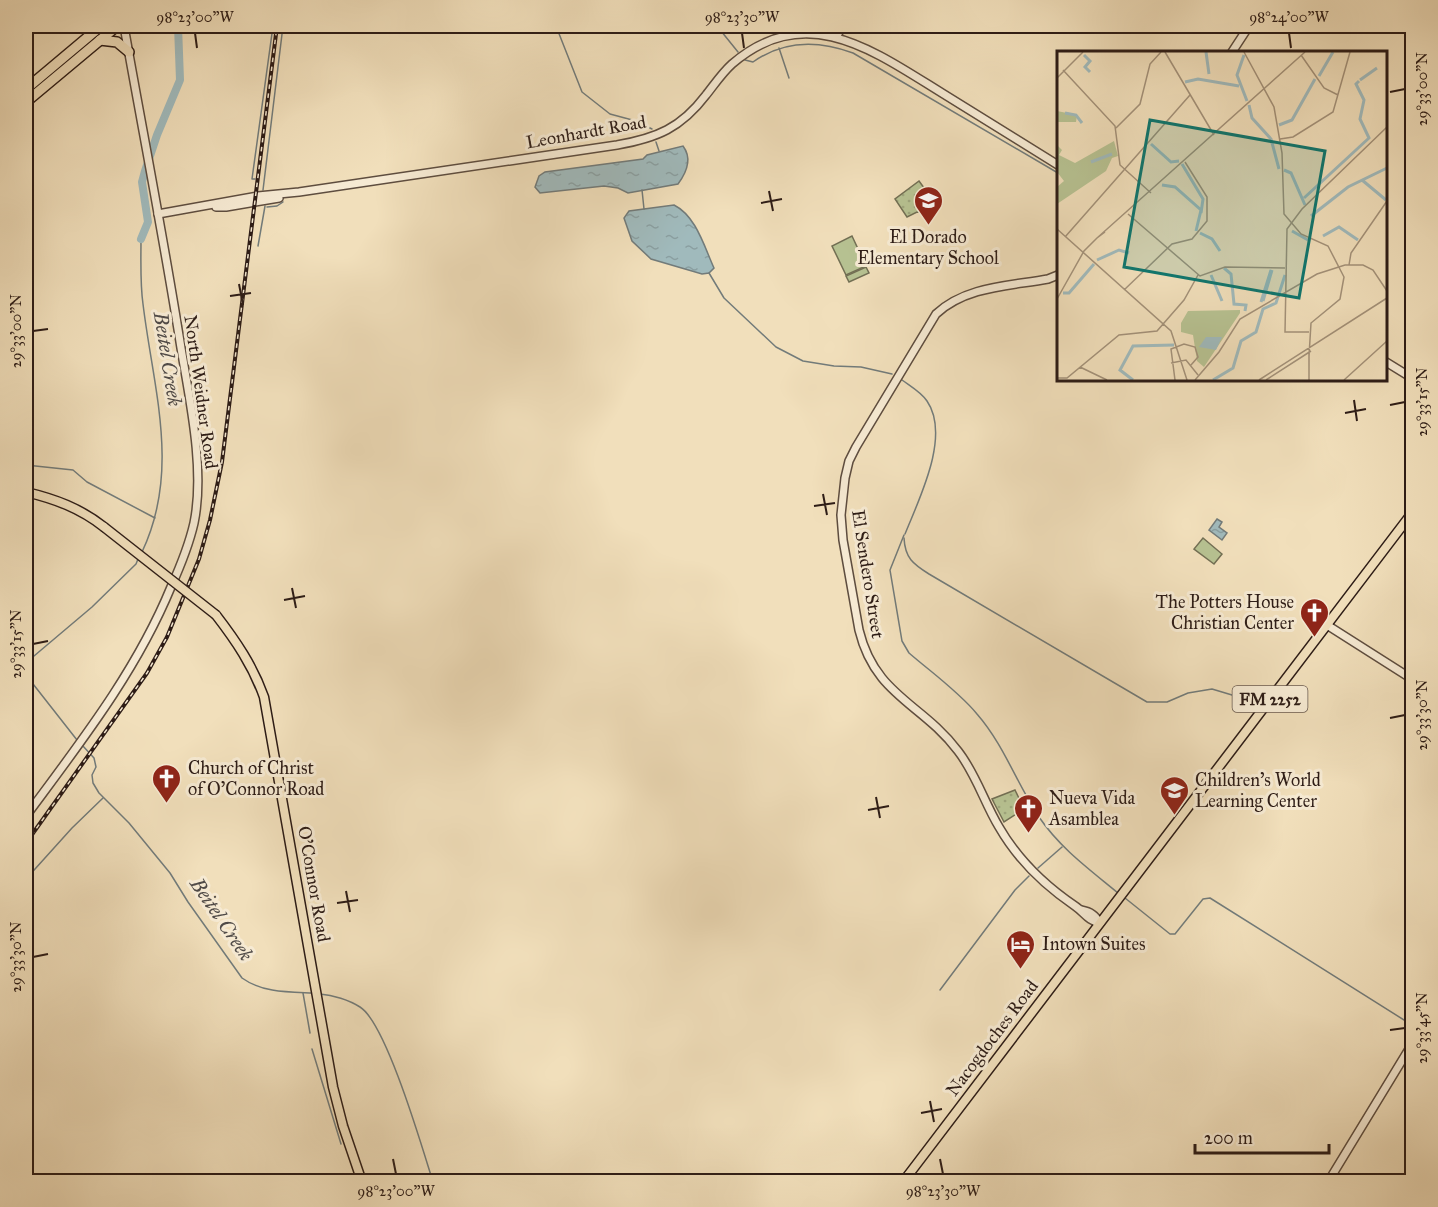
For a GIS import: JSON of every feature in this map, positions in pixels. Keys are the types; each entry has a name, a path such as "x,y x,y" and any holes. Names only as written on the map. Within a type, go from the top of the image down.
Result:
{"highway":[{"path":"26,89 101,26"},
{"path":"26,102 117,26"},
{"path":"100,40 117,42 129,52"}],"main road":[{"name":"O'Connor Road","path":"26,492 78,510 104,527 216,615 240,647 258,682 264,697 314,986 339,1110 362,1182"},
{"name":"Nacogdoches Road","path":"906,1178 1413,513"}],"street":[{"name":"North Weidner Road","path":"26,816 104,711 146,642 186,552 198,501 188,392 152,171 124,26"},
{"path":"837,36 842,26"},
{"path":"1234,51 1249,26"},
{"name":"Leonhardt Road","path":"158,214 256,197 617,145 650,138 686,118 729,66 744,54 765,41 800,33 824,33 837,36 876,52 1057,164"},
{"name":"El Sendero Street","path":"1057,276 971,293 952,302 936,314 849,460 842,490 841,515 843,540 859,630 874,668 887,685 945,735 957,749 976,780 999,827 1029,868 1055,892 1081,910 1096,916 1100,923"},
{"path":"1387,363 1413,378"},
{"path":"1327,625 1413,679"},
{"path":"1328,1182 1413,1044"},
{"path":"906,1178 915,1182"}],"green space":[{"path":"919,181 935,203 924,213 917,212 907,217 895,199"},
{"path":"852,236 866,266 846,275 832,246"},
{"path":"866,267 869,273 849,282 846,276"},
{"path":"1203,538 1222,554 1214,564 1194,549"},
{"path":"1015,790 1024,809 1004,822 992,799"}],"water":[{"path":"683,146 688,160 684,175 678,184 628,193 618,188 604,186 540,193 535,187 539,176 545,172 643,159 647,155"},
{"path":"674,205 682,210 694,224 714,268 709,273 702,274 651,259 632,241 624,218 629,211"},
{"path":"1217,519 1222,522 1219,527 1227,533 1222,540 1209,530"}],"waterway":[{"name":"Beitel Creek","path":"141,239 148,222 142,182 157,135 180,80 178,26"},
{"path":"255,179 252,179 273,26"},
{"path":"263,190 283,26"},
{"path":"556,26 582,92 610,114 636,121 652,129"},
{"path":"717,26 738,52"},
{"path":"745,60 753,62 777,49 802,44 827,46 853,53 1057,172"},
{"path":"779,48 789,78"},
{"path":"656,142 659,151"},
{"path":"642,190 644,209"},
{"path":"267,207 277,206 283,202"},
{"path":"258,246 265,206"},
{"name":"Beitel Creek","path":"141,239 142,296 161,429 162,460 160,490 154,521 142,552"},
{"path":"709,273 724,298 776,347 803,361 861,367 892,374"},
{"path":"902,380 927,401 934,415 936,432 930,467 905,534"},
{"path":"26,465 73,470 87,482 155,518"},
{"path":"904,535 890,570 902,641 909,653 953,690 987,726 1031,804 1056,839 1075,858 1118,893"},
{"path":"904,538 908,556 923,570 1147,702 1167,702 1188,693 1212,689 1232,695 1254,707"},
{"name":"Beitel Creek","path":"34,656 92,607 136,564 138,559"},
{"name":"Beitel Creek","path":"26,675 77,740"},
{"name":"Beitel Creek","path":"82,745 94,758 96,767 92,775 93,783 99,793 129,823 170,873 242,978 267,989 313,993"},
{"path":"26,879 103,798"},
{"path":"1038,868 1062,847"},
{"path":"940,990 1015,890 1029,876"},
{"path":"1125,898 1170,934 1175,934 1203,899 1210,898 1412,1025"},
{"path":"303,993 310,1033"},
{"name":"Beitel Creek","path":"320,994 351,1002 360,1007 381,1036 412,1115 433,1182"},
{"path":"312,1049 341,1144"}],"railway":[{"path":"26,843 147,673 167,637 199,559 222,462 277,26"}],"place":[{"name":"El Dorado Elementary School","path":"928,226"},
{"name":"The Potters House Christian Center","path":"1315,638"},
{"name":"Church of Christ of O'Connor Road","path":"167,804"},
{"name":"Children's World Learning Center","path":"1174,816"},
{"name":"Nueva Vida Asamblea","path":"1028,834"},
{"name":"Intown Suites","path":"1021,970"}]}
